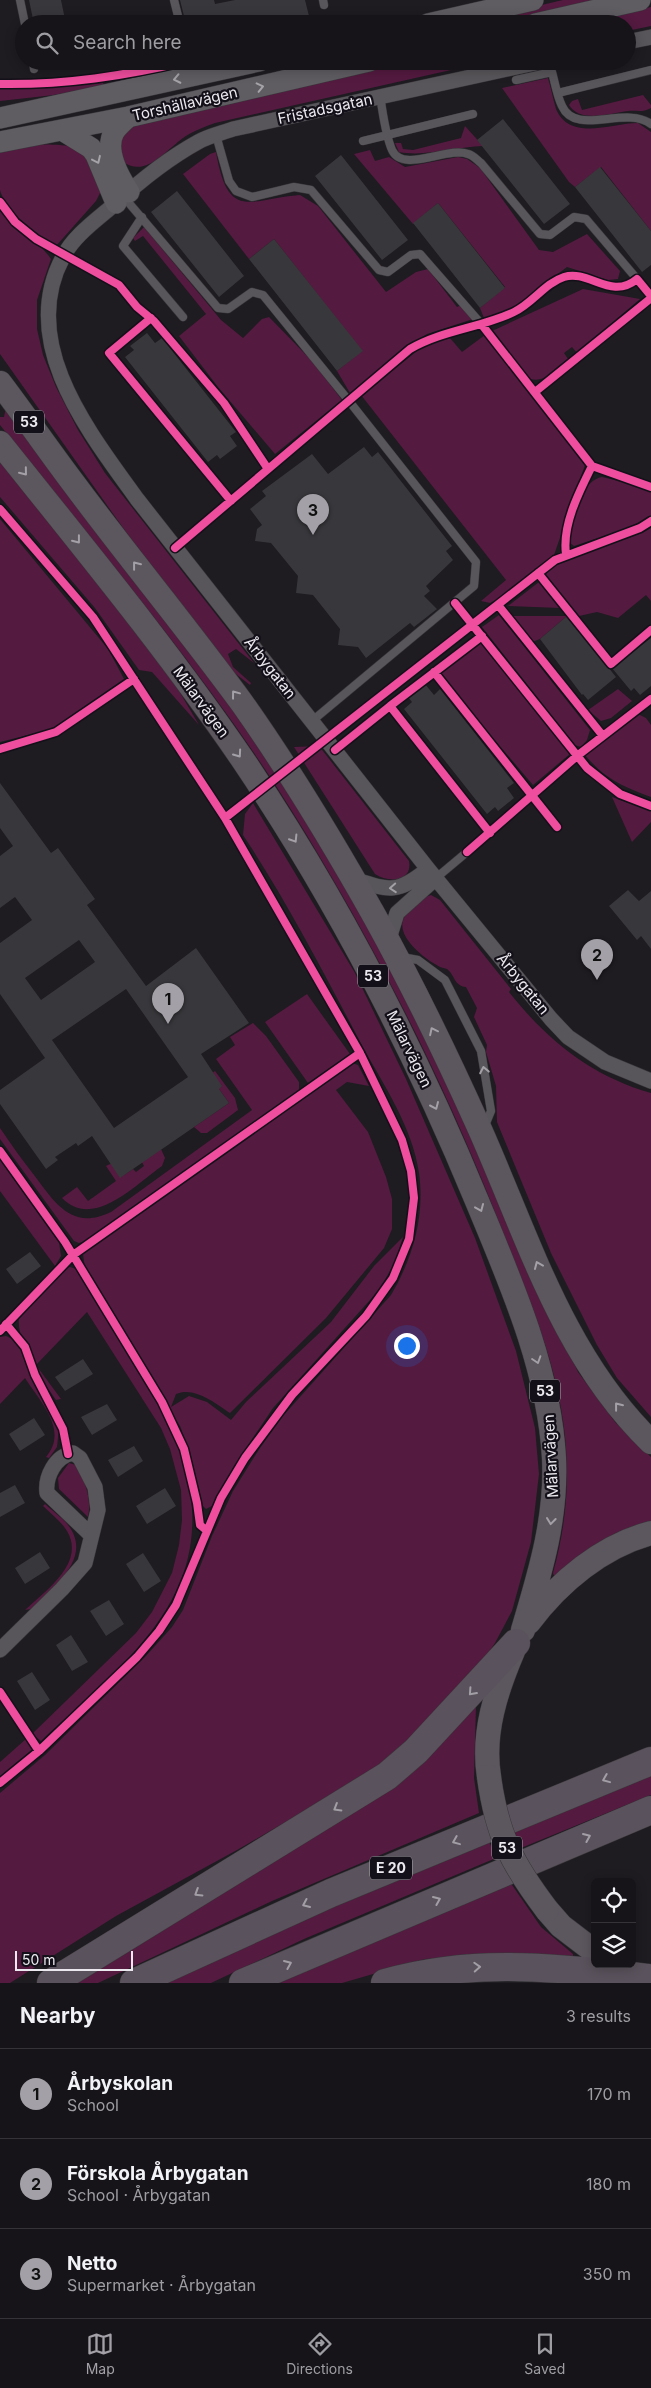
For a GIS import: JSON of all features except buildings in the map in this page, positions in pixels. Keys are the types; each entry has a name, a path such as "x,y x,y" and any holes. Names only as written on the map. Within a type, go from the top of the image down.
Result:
{"highway":[{"path":"51,1983 387,1776 416,1751 520,1636"},
{"name":"E 20","path":"134,1983 331,1893 651,1761"},
{"path":"243,1983 651,1810"},
{"path":"385,1983 451,1968 504,1965 649,1979"}],"main road":[{"path":"467,15 533,0"},
{"path":"574,15 640,0"},
{"name":"Torshällavägen","path":"0,118 218,70"},
{"name":"Torshällavägen","path":"0,142 128,118 331,70"},
{"path":"0,106 66,104"},
{"path":"123,197 121,180 112,154 111,142 114,132 128,118"},
{"path":"62,130 91,148 123,197"},
{"name":"Mälarvägen","path":"0,383 73,483 242,704 305,798 391,949 482,1134 556,1306 573,1339 606,1391 651,1442"},
{"name":"Mälarvägen","path":"0,443 209,711 288,829 337,911 407,1042 462,1163 522,1313 539,1367 549,1412 554,1459 554,1500 550,1535 520,1636"},
{"name":"53","path":"591,1949 560,1926 530,1888 505,1846 494,1810 489,1777 489,1724 496,1690 520,1636 541,1607 570,1577 604,1553 651,1533"},
{"path":"625,1968 649,1979"}],"street":[{"path":"636,40 651,37"},
{"name":"Fristadsgatan","path":"123,197 199,141 233,129 502,70"},
{"name":"Årbygatan","path":"123,197 80,234 63,256 48,300 47,321 51,345 58,368 79,413 94,439 137,499 432,873 568,1037 605,1062 651,1080"},
{"path":"352,879 384,889 400,888 432,873"},
{"path":"391,949 398,913 432,873"},
{"path":"0,1650 62,1589 85,1563 98,1510 95,1487 80,1458 73,1454 66,1454 52,1468 46,1485 47,1493 91,1534"}],"lane":[{"path":"20,0 23,15"},
{"path":"174,0 178,15"},
{"path":"558,93 651,70"},
{"path":"516,80 552,72 566,113 577,120 631,116 642,118 651,124"},
{"path":"380,96 393,152 402,160 408,161 453,153 471,154 481,163 540,234 550,235 574,217 586,219 637,279"},
{"path":"363,141 388,133 473,114"},
{"path":"216,135 229,181 236,191 244,195 256,197 294,187 311,190 379,270 388,272 410,255 416,253 422,255 482,325"},
{"path":"123,197 218,308 228,309 252,292 263,295 349,400 476,562 474,586 312,721"},
{"path":"142,218 123,246 183,317"},
{"path":"432,873 467,852"},
{"path":"391,949 418,960 445,980 481,1051 491,1111 482,1134"}],"shaded area":[{"path":"563,0 600,0 532,15 508,15 507,13"},
{"path":"651,7 651,26 636,29 636,15 617,15"},
{"path":"370,70 451,70 215,123 199,129 176,143 162,156 147,165 139,167 130,166 122,161 118,141 133,126"},
{"path":"548,78 556,109 562,119 571,125 581,128 593,128 638,123 651,132 651,231 601,167 575,187 569,182 502,88"},
{"path":"103,83 104,85 54,95 0,101 0,88 59,87"},
{"path":"643,95 651,105 651,108 648,110 588,116 574,111 569,105 572,101 578,99 582,110"},
{"path":"465,126 483,146 430,153 409,153 399,152 395,143 401,143 403,149 413,150 461,138"},
{"path":"30,143 76,148 89,157 98,178 101,191 96,201 56,246 32,231 15,214 0,190 0,147"},
{"path":"370,150 375,161 389,157 405,167 458,157 467,159 480,168 539,250 553,252 587,234 620,271 618,279 608,280 567,267 509,311 484,318 480,308 505,287 438,203 413,224 354,154"},
{"path":"216,152 227,189 234,197 243,201 254,202 300,195 318,206 386,292 416,272 428,269 457,307 464,304 473,319 427,334 403,349 350,393 337,371 362,351 274,239 249,259 183,174 210,154"},
{"path":"0,211 12,224 40,246 51,259 37,300 37,329 43,355 56,387 78,430 105,473 254,663 236,649 228,654 233,667 251,683 250,685 232,671 126,532 0,354"},
{"path":"144,227 221,320 243,338 262,319 269,317 312,361 342,400 275,454 218,387 179,336 206,314 143,236 135,241 133,238"},
{"path":"583,289 640,299 577,353 572,347 564,353 568,359 550,374 534,380 528,378 492,331"},
{"path":"485,335 586,462 553,558 512,591 490,603 481,601 506,580 361,395 426,344 450,338 462,352"},
{"path":"6,407 226,700 295,803 372,931 445,1074 578,1372 615,1422 651,1457 651,1523 555,1579 553,1573 563,1523 567,1476 565,1431 557,1388 530,1302 451,1107 402,1005 348,905 290,808 223,708 187,660 0,425 0,417 4,417"},
{"path":"0,459 172,679 199,725 152,672 139,670 95,608 0,497"},
{"path":"602,477 651,489 651,516 628,528 574,546 569,542 569,536 583,492 588,485"},
{"path":"0,519 108,649 124,679 52,729 0,742"},
{"path":"651,528 651,601 646,595 618,618 597,612 579,616 546,575 551,568 562,561"},
{"path":"539,582 560,608 508,606"},
{"path":"499,615 590,730 587,740 581,747 575,745 482,627"},
{"path":"512,616 567,616 540,639 532,642"},
{"path":"480,642 571,753 533,785 438,673"},
{"path":"618,689 632,701 611,718 601,721 588,710"},
{"path":"638,714 646,718 651,725 651,797 607,776 585,755"},
{"path":"319,746 409,861 409,868 403,877 386,879 375,874 294,747"},
{"path":"612,797 651,811 651,822 632,842"},
{"path":"253,803 355,973 406,1079 475,1238 516,1351 535,1428 539,1474 531,1542 512,1611 495,1643 467,1685 388,1763 237,1850 116,1916 10,1983 0,1983 0,1793 45,1755 146,1656 172,1627 183,1610 212,1536 233,1491 283,1416 391,1295 406,1266 416,1236 419,1221 420,1189 419,1173 411,1140 389,1093 306,940 276,887 243,835 245,814"},
{"path":"431,895 440,900 511,989 509,992 555,1041 609,1077 651,1093 651,1417 617,1378 597,1345 551,1253 497,1122 496,1086 486,1052 487,1045 474,1017 477,1008 466,987 459,985 450,971 424,957 404,934 402,926 404,918 417,903"},
{"path":"307,994 350,1054 308,1083 265,1022"},
{"path":"253,1023 266,1036 299,1082 299,1090 86,1241 79,1243 74,1241 0,1139 0,1128 49,1195 66,1211 75,1216 85,1218 97,1217 111,1212 252,1110 216,1059 235,1045 230,1037"},
{"path":"352,1063 358,1065 369,1086 347,1082 336,1090 368,1132 386,1177 392,1199 392,1229 384,1248 326,1318 230,1413 204,1397 190,1392 176,1394 171,1407 189,1396 207,1402 231,1420 246,1402 331,1322 374,1266 403,1237 394,1264 379,1290 273,1408 234,1466 212,1506 206,1509 203,1506 190,1452 180,1426 85,1268 83,1254 87,1248"},
{"path":"215,1071 235,1098 238,1110 207,1133 201,1133 194,1127 229,1103 219,1089 212,1073"},
{"path":"161,1149 165,1158 162,1166 114,1201 100,1207 87,1209 74,1207 62,1198 77,1187 88,1201 116,1181 106,1166 114,1162 124,1175 133,1169 136,1172 144,1166 142,1162"},
{"path":"0,1160 59,1242 61,1256 55,1266 0,1191"},
{"path":"70,1267 76,1269 82,1276 177,1435 184,1458 192,1517 188,1556 176,1592 156,1625 131,1655 41,1741 32,1734 136,1633 152,1612 172,1573 179,1545 182,1520 181,1490 170,1449 161,1428 87,1312 36,1365 61,1399 56,1400 26,1350 19,1328 19,1319 63,1269"},
{"path":"6,1336 19,1342 59,1428 57,1447 49,1458 46,1457 55,1437 50,1416 25,1378 0,1404 0,1337"},
{"path":"69,1463 76,1465 85,1484 89,1504 88,1517 59,1489 58,1478"},
{"path":"45,1504 68,1525 75,1537 76,1549 73,1561 59,1582 31,1609 25,1610 61,1575 71,1554 71,1543 67,1531 43,1506"},
{"path":"476,1706 474,1778 479,1813 272,1901 98,1983 70,1983"},
{"path":"26,1739 33,1749 0,1776 0,1762"},
{"path":"651,1772 651,1795 521,1848 513,1828"},
{"path":"489,1841 496,1858 304,1939 211,1983 165,1983 291,1924"},
{"path":"510,1882 541,1927 573,1954 573,1957 513,1955 425,1959 342,1983 277,1983"}],"cycle path":[{"path":"0,84 72,81 146,70"},
{"path":"0,202 15,222 36,239 119,285 137,307 154,321 224,403 268,469"},
{"path":"175,548 410,349 435,337 488,322 514,312 551,284 564,277 582,277 618,287 627,285 637,279 651,296"},
{"path":"535,392 651,298"},
{"path":"151,318 109,353 231,501"},
{"path":"482,325 592,466 651,487"},
{"path":"566,554 565,543 569,520 592,466"},
{"path":"0,509 93,617 225,818 360,1053 402,1140 411,1171 414,1198 409,1239 393,1278 366,1316 292,1395 245,1458 221,1498 176,1605 159,1631 137,1657 39,1751 0,1783"},
{"path":"225,818 555,560 640,528 651,521"},
{"path":"538,573 611,664 651,630"},
{"path":"455,603 587,768 620,794 651,806"},
{"path":"498,605 603,736"},
{"path":"482,636 390,706 490,833"},
{"path":"434,672 557,827"},
{"path":"0,749 56,732 134,679"},
{"path":"467,852 577,756 651,699"},
{"path":"335,750 390,706"},
{"path":"0,1331 73,1255 360,1053"},
{"path":"0,1151 65,1242 162,1402 184,1449 197,1503 200,1525 206,1530"},
{"path":"6,1324 25,1347 35,1375 63,1429 68,1454"},
{"path":"0,1692 39,1751"}],"place":[{"name":"Netto","path":"313,535"},
{"name":"Förskola Årbygatan","path":"597,980"},
{"name":"Årbyskolan","path":"168,1024"}]}
